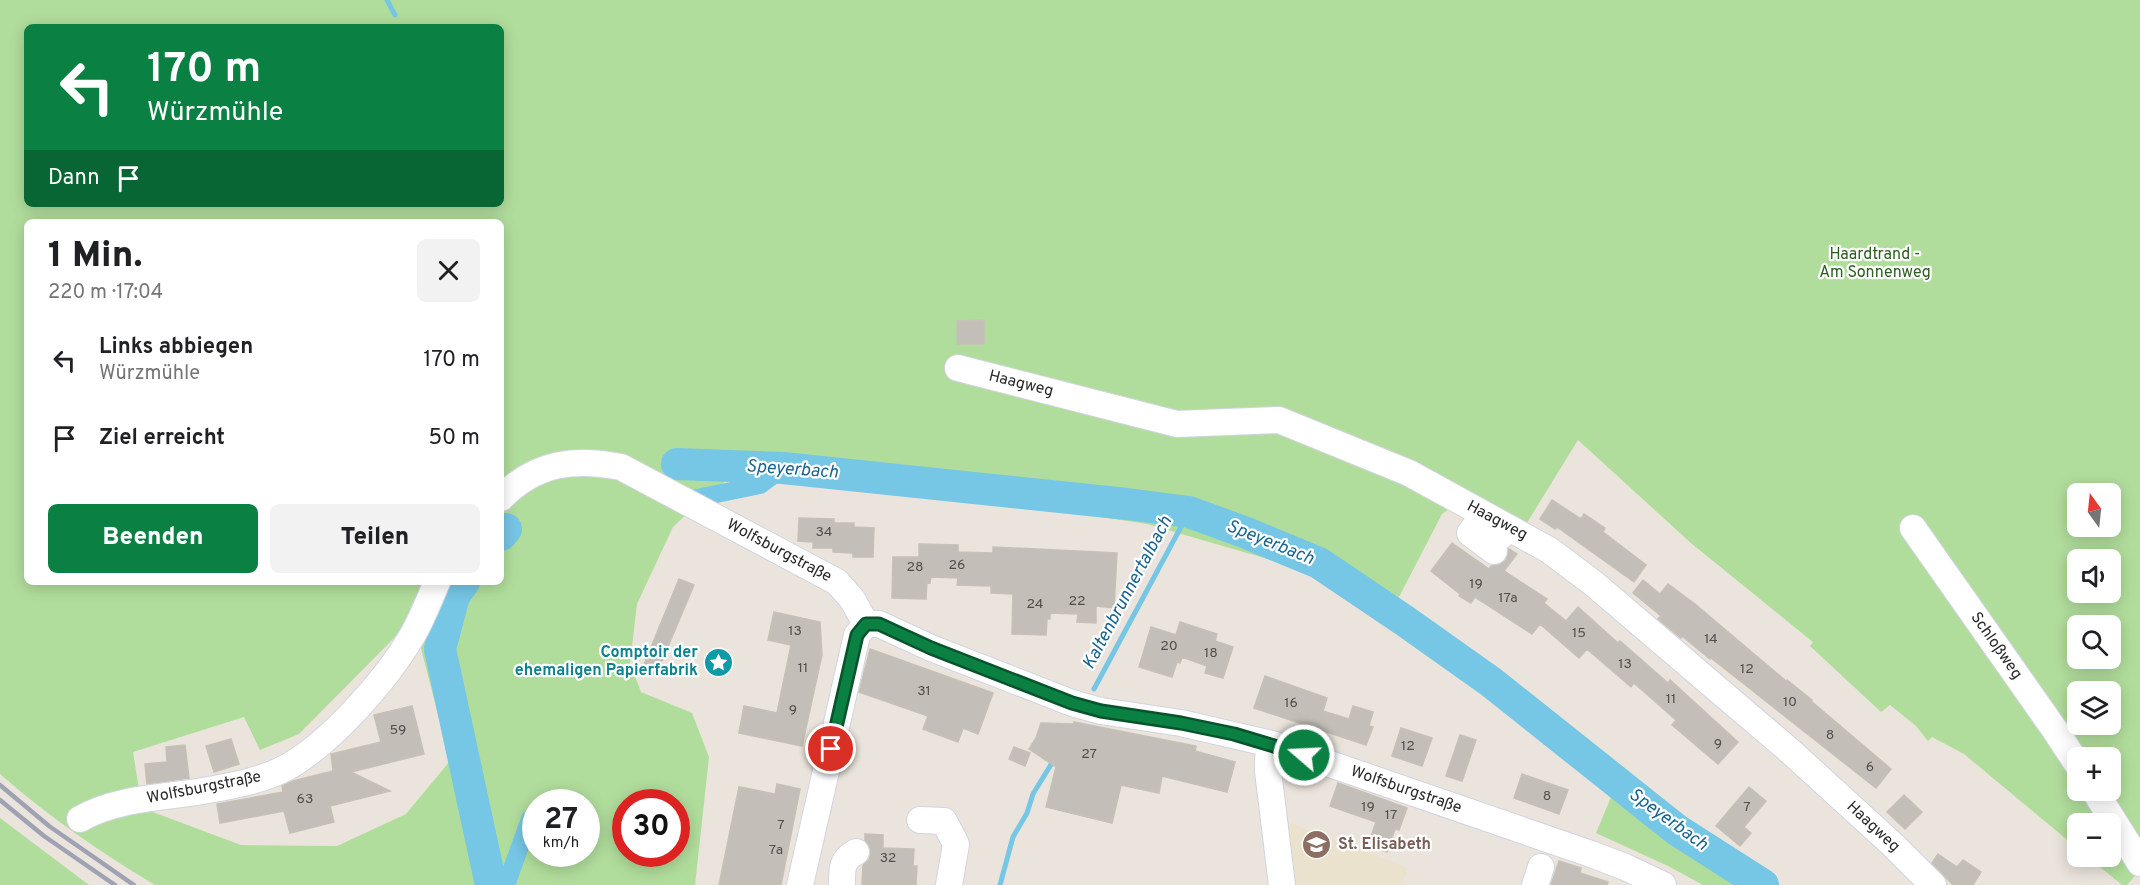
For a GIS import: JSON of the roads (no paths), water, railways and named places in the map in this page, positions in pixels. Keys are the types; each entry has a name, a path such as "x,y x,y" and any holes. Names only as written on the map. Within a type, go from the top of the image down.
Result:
{"street":[{"name":"Haagweg","path":"958,368 1177,424 1279,420 1409,473 1536,542 1568,562 1790,751 1893,845 1933,885"},
{"name":"Wolfsburgstraße","path":"504,495 529,477 550,467 586,461 621,467 837,582 859,608 866,624 879,624 931,648 1082,706 1181,723 1272,744 1591,854 1663,885"},
{"path":"1494,551 1470,533 1477,524 1517,544 1536,542"},
{"name":"Schloßweg","path":"1913,528 2067,748"},
{"name":"Wolfsburgstraße","path":"87,815 122,803 241,783 290,766 307,754 346,718 399,657 414,633 437,585"},
{"path":"800,885 857,635 866,624"},
{"path":"1272,744 1268,758 1268,771 1282,885"},
{"path":"2101,801 2140,863"},
{"path":"920,820 944,821 956,844 949,885"},
{"path":"842,885 842,866 847,856 856,852"}],"waterway":[{"path":"387,0 395,15"},
{"name":"Speyerbach","path":"677,464 783,468 1127,504 1189,512 1244,532 1319,563 1405,621 1491,682 1677,830 1763,885"},
{"path":"697,498 760,485 783,468"},
{"name":"Kaltenbrunnertalbach","path":"1094,689 1189,512"},
{"name":"Speyerbach","path":"462,585 454,596 440,649 491,885"},
{"name":"Kaltenbrunnertalbach","path":"1000,885 1013,837 1027,813 1033,794 1055,758"},
{"path":"506,885 522,841"}],"railway":[{"path":"0,785 49,826 134,885"},
{"path":"0,800 44,836 115,885"}],"place":[{"name":"Comptoir der ehemaligen Papierfabrik","path":"719,662"},
{"name":"St. Elisabeth","path":"1317,845"}],"park label":[{"name":"Haardtrand - Am Sonnenweg","path":"1875,264"}]}
